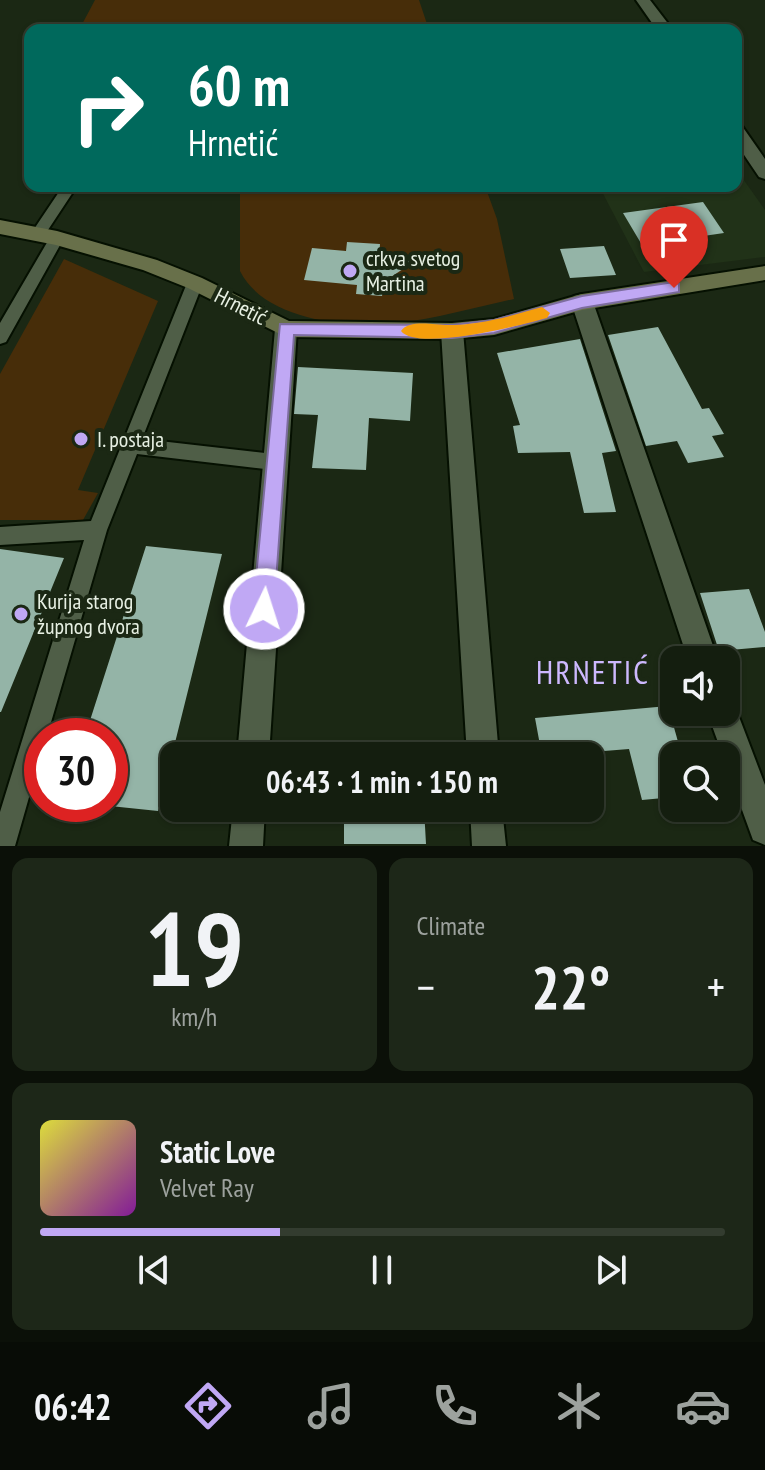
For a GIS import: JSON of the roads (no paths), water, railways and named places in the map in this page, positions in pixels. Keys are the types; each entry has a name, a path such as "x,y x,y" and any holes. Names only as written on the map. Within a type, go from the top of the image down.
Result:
{"street":[{"path":"643,0 661,24"},
{"path":"742,139 765,173"},
{"name":"Hrnetić","path":"0,227 47,236 150,265 195,283 286,329 452,331 494,327 582,302 765,273"},
{"path":"582,302 698,646"},
{"path":"254,742 286,329"},
{"path":"452,331 482,742"},
{"path":"727,726 765,828"},
{"path":"246,846 248,822"},
{"path":"487,822 489,846"}],"lane":[{"path":"0,338 67,192"},
{"path":"2,846 97,530 195,283"},
{"path":"129,445 274,462"},
{"path":"0,536 97,530"}],"place":[{"name":"crkva svetog Martina","path":"350,271"},
{"name":"I. postaja","path":"81,439"},
{"name":"Kurija starog župnog dvora","path":"21,614"}],"district":[{"name":"HRNETIĆ","path":"593,673"}]}
